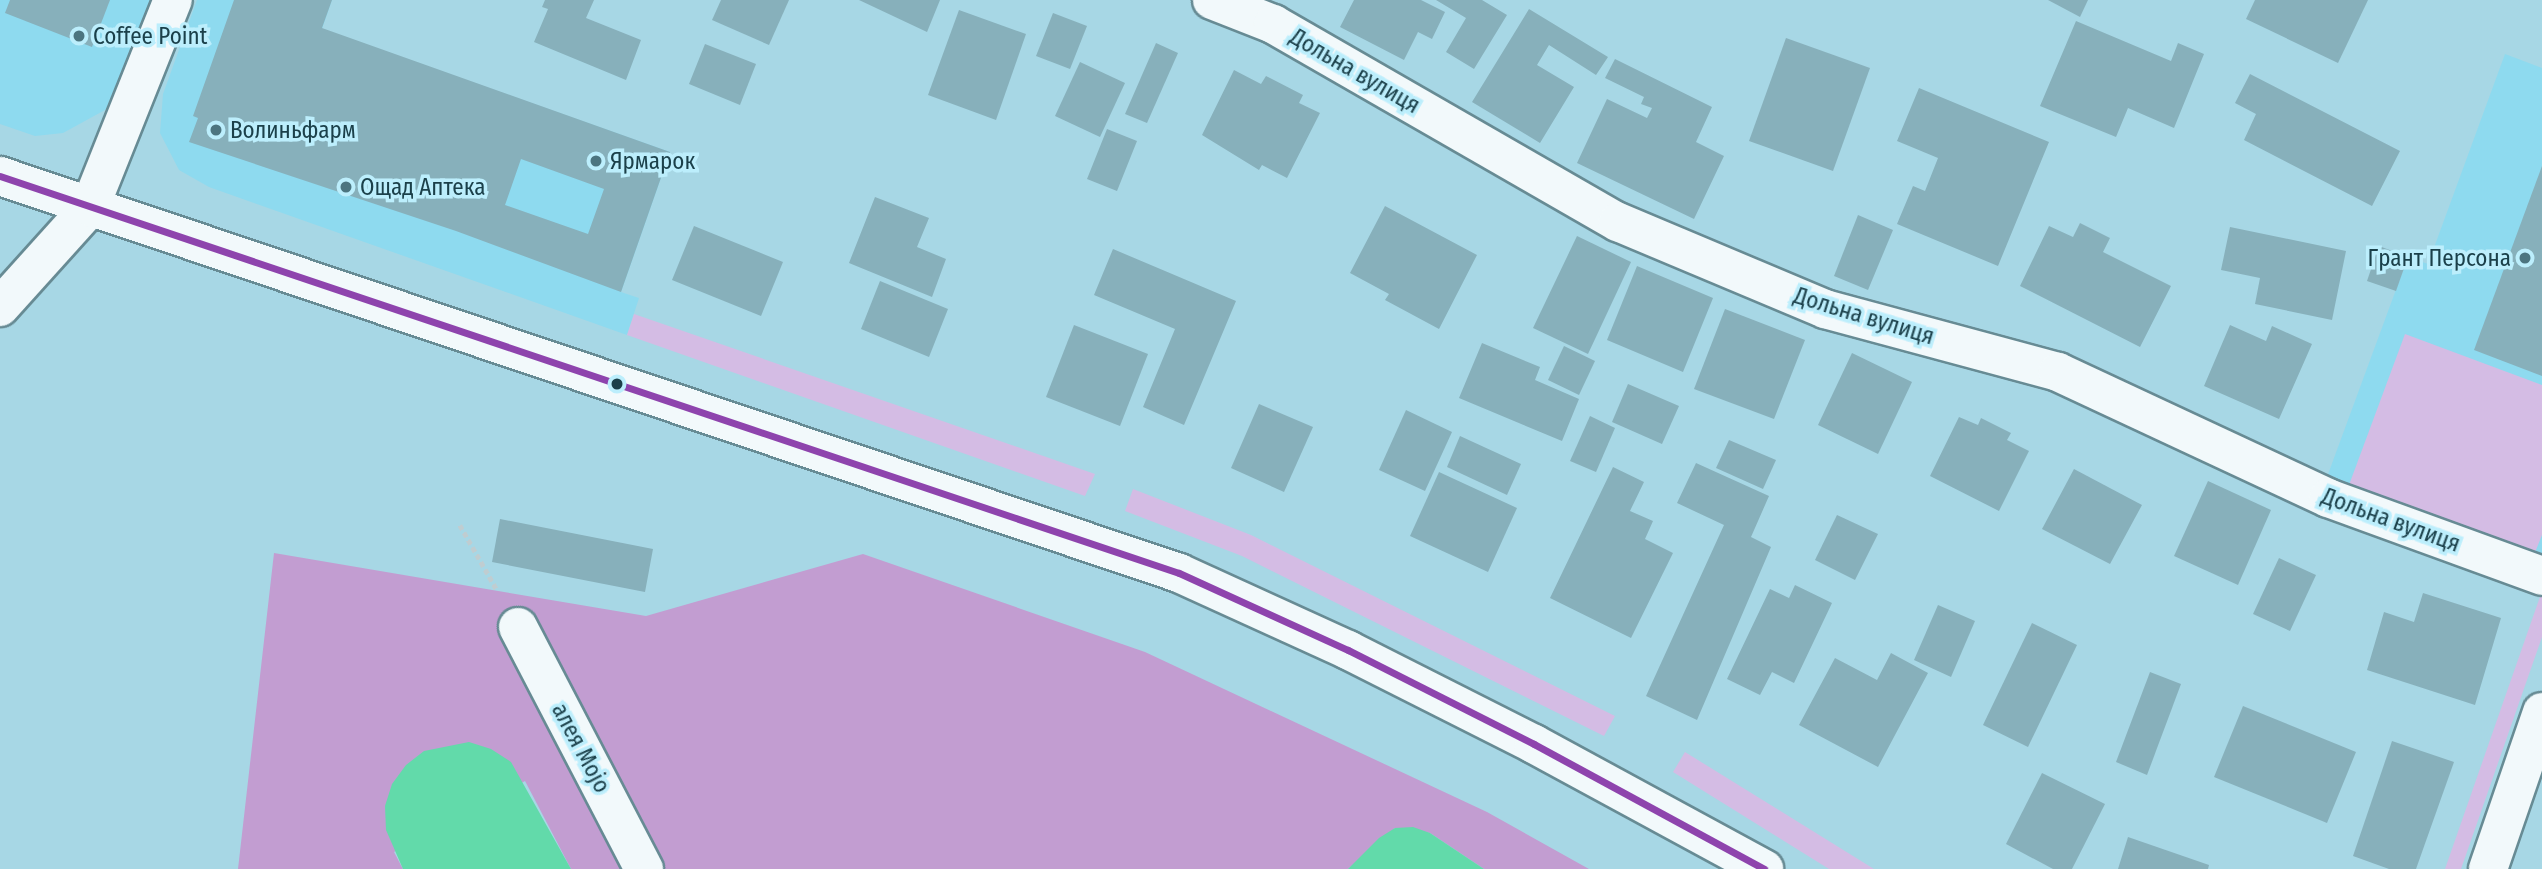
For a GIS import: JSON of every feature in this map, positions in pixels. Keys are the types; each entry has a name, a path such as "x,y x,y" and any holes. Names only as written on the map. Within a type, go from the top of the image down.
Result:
{"street":[{"path":"0,307 90,206 173,0"},
{"name":"Дольна вулиця","path":"1212,0 1273,24 1618,222 1825,309 2058,372 2328,498 2542,576"},
{"path":"0,176 1179,573 1348,650 1521,737 1764,869"},
{"name":"алея Mojo","path":"517,627 644,869"},
{"path":"2488,869 2531,789 2542,712"}],"path":[{"path":"460,525 517,627"}],"shaded area":[{"path":"0,0 151,0 117,95 105,110 63,133 35,136 0,124"},
{"path":"197,0 332,0 322,29 670,152 621,292 639,298 627,335 209,187 179,170 160,133 163,94"},
{"path":"2505,54 2542,68 2542,558 2327,477 2408,257 2428,264"},
{"path":"634,314 1095,474 1085,496 627,335"},
{"path":"2405,334 2542,385 2542,535 2534,555 2349,485"},
{"path":"1133,489 1251,535 1615,716 1604,736 1242,556 1125,511"},
{"path":"274,553 646,616 863,554 1145,652 1487,812 1589,869 1484,869 1430,833 1395,828 1348,869 571,869 525,781 394,852 403,869 238,869"},
{"path":"2542,591 2542,637 2461,869 2445,869"},
{"path":"469,742 491,749 511,762 571,869 403,869 386,830 385,806 392,784 406,765 424,751"},
{"path":"1685,752 1874,869 1829,869 1673,772"},
{"path":"1413,827 1430,833 1484,869 1348,869 1379,838 1395,828"}],"building":[{"path":"10,0 110,0 92,47 5,13"},
{"path":"234,0 332,0 322,28 670,152 621,292 456,231 189,142 198,118 193,116","holes":["521,159 604,189 588,234 505,205"]},
{"path":"545,0 594,0 586,18 641,40 626,80 534,42 548,9 542,7"},
{"path":"721,0 789,0 769,45 712,20"},
{"path":"859,0 940,0 927,32"},
{"path":"1354,0 1421,0 1445,12 1432,39 1418,32 1404,60 1340,27"},
{"path":"1436,0 1482,0 1507,15 1474,69 1446,52 1466,18"},
{"path":"2048,0 2088,0 2080,17"},
{"path":"2255,0 2368,0 2338,63 2246,19"},
{"path":"1529,9 1608,57 1596,75 1549,45 1537,65 1574,87 1540,143 1472,102"},
{"path":"959,10 1026,34 996,120 928,95"},
{"path":"1053,13 1087,26 1070,69 1036,56"},
{"path":"2076,21 2171,61 2178,43 2204,54 2174,128 2128,108 2116,137 2040,106"},
{"path":"1786,38 1870,68 1833,171 1749,141"},
{"path":"1156,43 1178,53 1147,123 1125,114"},
{"path":"705,44 756,64 740,105 689,84"},
{"path":"1615,59 1712,107 1696,142 1724,156 1694,219 1577,163 1607,99 1647,118 1652,108 1641,104 1644,97 1605,78"},
{"path":"1080,62 1125,83 1100,137 1055,116"},
{"path":"1234,70 1261,84 1266,76 1303,95 1299,103 1320,113 1287,178 1262,165 1259,170 1202,135"},
{"path":"2250,74 2400,151 2372,206 2244,140 2256,114 2235,103"},
{"path":"1919,88 2049,142 1998,266 1897,224 1913,186 1925,191 1938,158 1897,141"},
{"path":"1107,129 1137,141 1117,191 1087,179"},
{"name":"Грант Персона","path":"2542,166 2542,376 2474,350"},
{"path":"875,197 929,218 917,247 946,259 932,297 849,263"},
{"path":"1385,206 1477,255 1439,329 1385,300 1389,294 1350,273"},
{"path":"1858,215 1893,230 1868,290 1834,276"},
{"path":"2080,223 2110,238 2103,252 2171,286 2140,347 2020,286 2049,226 2073,237"},
{"path":"694,226 783,262 761,316 672,280"},
{"path":"2230,227 2346,251 2332,320 2255,304 2260,278 2221,270"},
{"path":"1577,236 1631,262 1588,354 1533,328"},
{"path":"2379,246 2408,257 2396,291 2367,281"},
{"path":"1113,249 1236,301 1184,425 1143,407 1175,329 1094,295"},
{"path":"1637,266 1713,298 1683,372 1607,340"},
{"path":"880,281 948,309 929,357 861,329"},
{"path":"1725,309 1805,340 1774,419 1694,389"},
{"path":"1074,325 1148,354 1120,426 1046,397"},
{"path":"2230,325 2266,341 2272,326 2312,344 2279,419 2204,386"},
{"path":"1482,343 1540,367 1535,380 1579,399 1562,441 1459,398"},
{"path":"1564,346 1595,361 1579,395 1548,380"},
{"path":"1852,353 1912,382 1878,454 1818,425"},
{"path":"1628,384 1679,406 1662,444 1612,422"},
{"path":"1259,404 1313,427 1284,492 1231,468"},
{"path":"1406,410 1452,432 1425,491 1379,470"},
{"path":"1590,416 1615,428 1596,472 1570,461"},
{"path":"1959,417 1978,425 1981,418 2011,433 2007,440 2029,451 1999,511 1930,476"},
{"path":"1460,436 1521,464 1507,495 1447,467"},
{"path":"1729,440 1776,460 1763,489 1716,468"},
{"path":"1696,463 1769,496 1751,537 1771,547 1697,720 1646,696 1724,525 1677,503"},
{"path":"1613,467 1644,482 1630,511 1653,521 1645,539 1673,553 1631,638 1550,598"},
{"path":"2074,469 2142,505 2110,564 2042,529"},
{"path":"1439,472 1517,508 1488,572 1410,536"},
{"path":"2208,481 2271,510 2238,585 2174,556"},
{"path":"1837,515 1878,534 1855,580 1815,560"},
{"path":"500,519 653,549 645,592 492,562"},
{"path":"2279,558 2316,575 2290,631 2253,614"},
{"path":"1795,585 1832,603 1794,683 1772,672 1760,695 1727,679 1770,589 1789,598"},
{"path":"2423,593 2501,618 2475,705 2367,670 2384,612 2414,622"},
{"path":"1938,605 1975,621 1951,677 1914,660"},
{"path":"2032,623 2077,645 2028,747 1983,725"},
{"path":"1891,653 1928,673 1878,767 1799,725 1835,658 1877,680"},
{"path":"2150,672 2181,684 2147,775 2116,762"},
{"path":"2243,706 2356,752 2327,823 2214,777"},
{"path":"2392,741 2454,762 2416,869 2389,869 2353,856"},
{"path":"2042,773 2105,804 2072,869 2053,869 2006,844"},
{"path":"2128,837 2209,865 2208,869 2118,869"}],"transit line":[{"path":"0,176 1179,573 1348,650 1534,744 1764,869"}],"place":[{"name":"Coffee Point","path":"79,36"},
{"name":"Волиньфарм","path":"216,130"},
{"name":"Ярмарок","path":"596,161"},
{"name":"Ощад Аптека","path":"346,187"},
{"name":"Грант Персона","path":"2525,258"}]}
